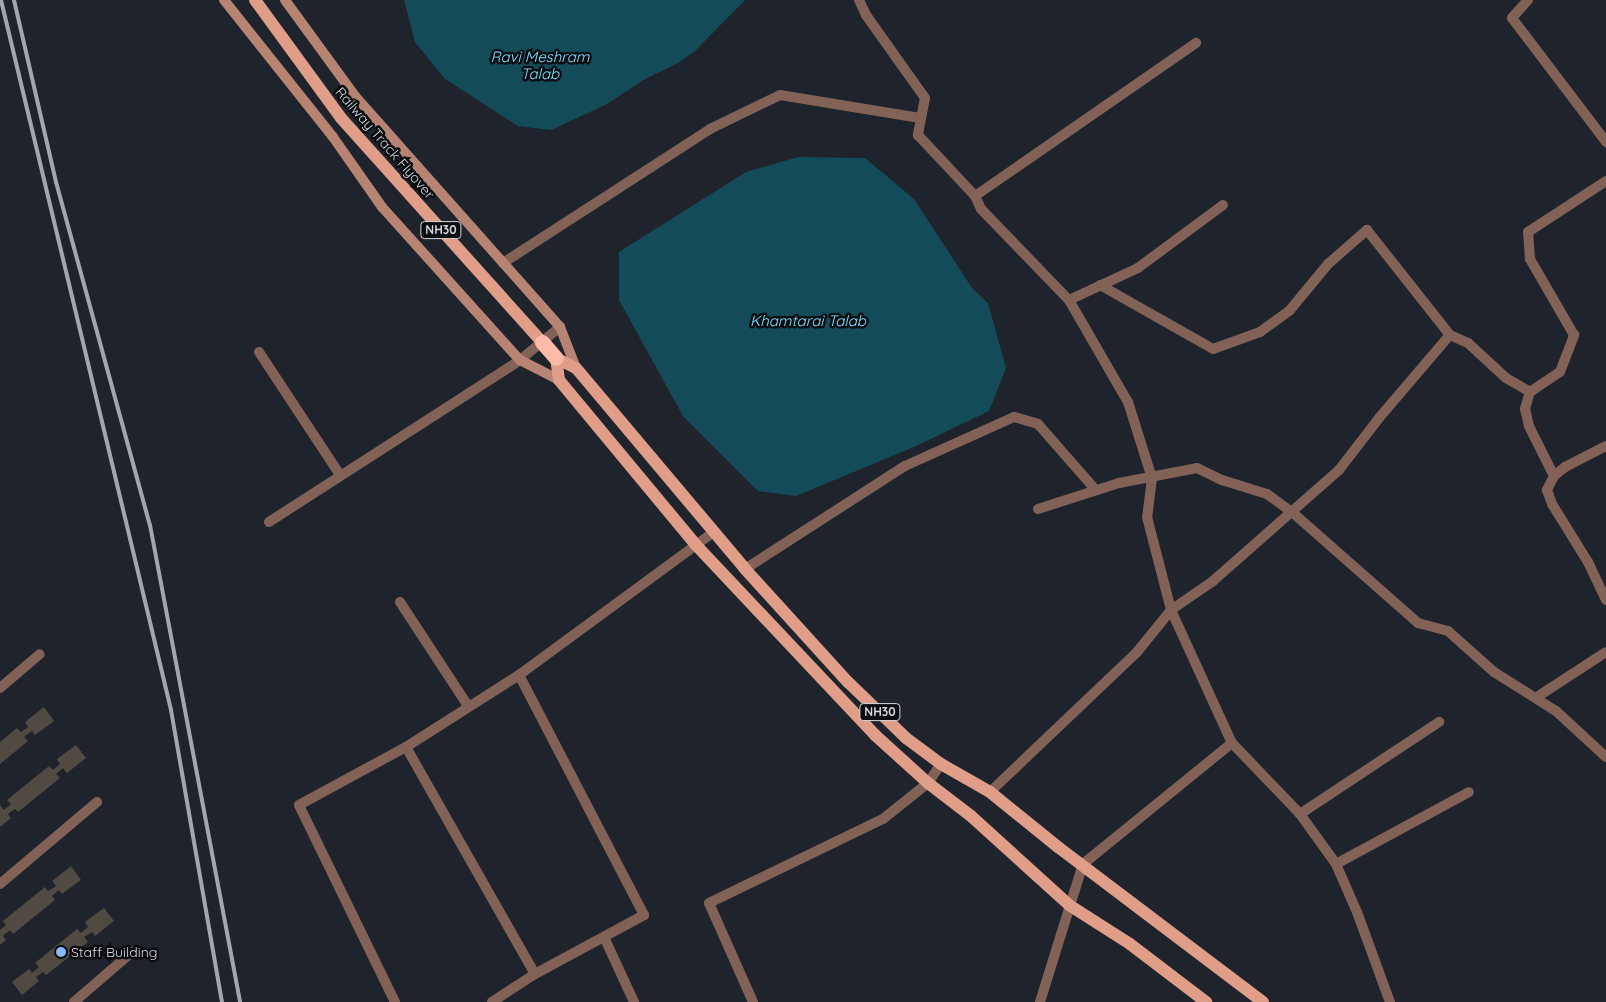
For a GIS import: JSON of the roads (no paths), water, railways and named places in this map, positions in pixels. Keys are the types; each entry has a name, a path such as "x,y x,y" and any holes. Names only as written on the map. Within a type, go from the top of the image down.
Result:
{"highway":[{"name":"NH30","path":"542,342 556,358"}],"main road":[{"name":"Railway Track Flyover","path":"255,0 341,118 542,342"},
{"name":"NH30","path":"556,358 576,368 744,569 848,682 906,738 941,764 990,792 1263,1002"},
{"path":"556,358 559,380"},
{"name":"NH30","path":"559,380 696,545 875,735 928,784 971,816 1069,905 1130,944 1206,1002"}],"street":[{"path":"224,0 333,138 382,207 520,360 559,380"},
{"path":"285,0 355,96 560,327 576,368"},
{"path":"859,0 866,15 925,98 918,135 975,196 981,209 1069,300 1128,402 1152,478 1147,518 1170,610 1232,743 1300,814 1336,864 1357,912 1390,1002"},
{"path":"1528,0 1512,18 1606,142"},
{"path":"975,196 1196,43"},
{"path":"503,263 710,129 780,95 920,118"},
{"path":"1554,476 1524,409 1530,392 1560,372 1574,334 1530,260 1528,232 1606,181"},
{"path":"1069,300 1138,268 1223,205"},
{"path":"1100,285 1213,349 1260,332 1290,310 1328,264 1367,230 1450,335 1468,343 1506,378 1530,392"},
{"path":"269,522 520,360 560,327"},
{"path":"990,792 1137,652 1170,610 1213,581 1339,470 1379,418 1450,335"},
{"path":"259,352 340,475"},
{"path":"744,569 904,466 1014,417 1038,424 1096,489"},
{"path":"1606,446 1565,467 1554,476 1547,490 1552,504 1588,562 1606,600"},
{"path":"1038,509 1119,483 1198,468 1222,480 1267,494 1292,512 1418,623 1448,631 1494,672 1537,697 1556,711 1606,757"},
{"path":"395,1002 299,805 406,747 519,674 714,532"},
{"path":"400,602 468,706"},
{"path":"1537,697 1606,652"},
{"path":"0,688 40,654"},
{"path":"492,1002 535,974 644,915 519,674"},
{"path":"1300,814 1439,722"},
{"path":"1040,1002 1083,864 1232,743"},
{"path":"406,747 535,974"},
{"path":"753,1002 709,903 883,819 928,784 941,764"},
{"path":"1336,864 1469,792"},
{"path":"0,884 97,802"},
{"path":"604,937 634,1002"},
{"path":"74,1002 132,952"}],"water":[{"name":"Ravi Meshram Talab","path":"404,0 745,0 696,50 678,63 645,79 607,104 551,130 518,126 445,79 415,42"},
{"name":"Khamtarai Talab","path":"798,157 865,158 914,199 972,288 988,303 1006,368 989,411 914,447 796,496 758,491 683,416 619,300 619,252 746,172"}],"railway":[{"path":"1,0 171,710 222,1002"},
{"path":"14,0 56,182 150,525 240,1002"}],"place":[{"name":"Staff Building","path":"61,952"}]}
